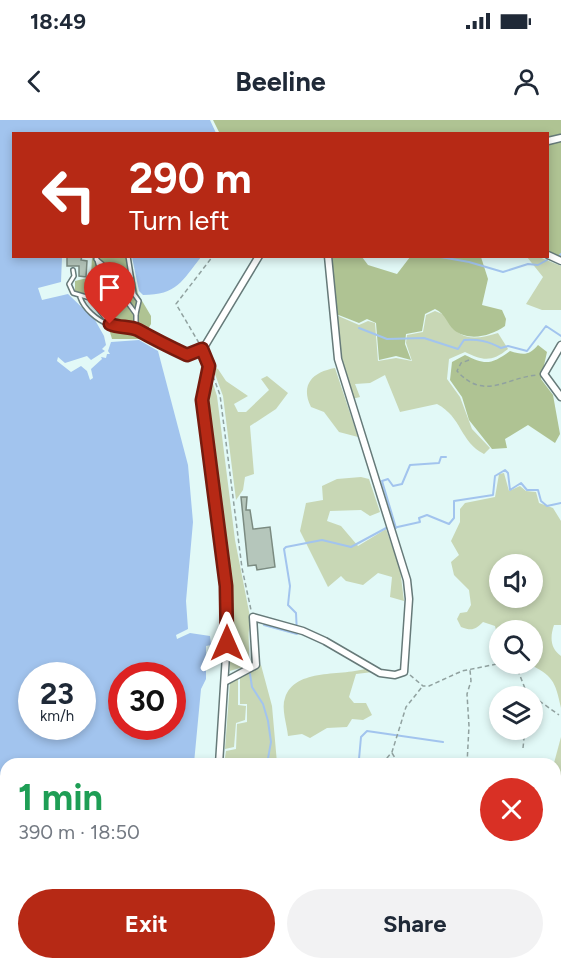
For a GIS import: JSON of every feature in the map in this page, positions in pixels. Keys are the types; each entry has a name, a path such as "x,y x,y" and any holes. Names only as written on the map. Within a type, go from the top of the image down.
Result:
{"street":[{"path":"220,758 226,681 226,586 202,400 209,366 202,349 258,258"},
{"path":"226,681 256,665 253,617 303,631 380,673 395,675 404,672 409,589 403,562 338,359 328,258"},
{"path":"561,345 544,374 561,397"}],"lane":[{"path":"96,258 107,270 110,278 136,314"},
{"path":"96,258 101,274 110,278"},
{"path":"128,258 134,294 139,301 136,328"},
{"path":"74,270 70,288 99,321 118,328 136,328 149,338 187,355 202,349"},
{"path":"80,297 90,298 110,324"}],"path":[{"path":"202,349 176,304 211,258"},
{"path":"469,360 460,363 457,372 478,387 487,388 544,374"},
{"path":"209,366 220,395 242,568 253,617"},
{"path":"387,758 392,752 406,706 423,686 442,682 470,669 489,665"},
{"path":"467,758 469,726 467,694 471,681 470,669"},
{"path":"404,672 412,675 423,686"},
{"path":"543,704 559,715"},
{"path":"524,740 524,748"},
{"path":"392,752 395,758"}],"green space":[{"path":"213,120 561,120 561,134 549,137 549,132 219,132"},
{"path":"561,141 561,258 549,252 549,144"},
{"path":"92,258 130,258 138,294 151,316 151,324 142,339 112,339 109,329 113,319 111,311 93,291 79,294 75,291 75,281 91,277"},
{"path":"332,258 363,258 368,265 397,274 409,258 481,258 488,279 482,305 502,310 506,319 505,326 493,333 473,337 454,330 442,314 435,309 425,314 422,331 406,334 405,344 411,360 396,356 379,360 376,323 367,319 359,323 336,314"},
{"path":"528,258 541,258 561,266 561,310 542,310 526,304 543,277"},
{"path":"435,311 445,315 449,323 460,334 481,337 498,333 508,349 487,359 465,352 449,359 447,379 460,397 472,429 490,448 484,454 470,443 452,416 437,404 400,412 385,375 370,383 355,384 360,397 352,399 340,356 336,315 359,325 368,321 375,323 378,361 396,358 412,361 406,343 407,335 423,332 426,315"},
{"path":"538,345 547,352 541,379 553,395 560,434 555,443 528,425 505,439 507,448 492,449 469,420 462,397 450,380 452,362 465,355 478,361 488,362 510,351 529,353"},
{"path":"212,366 218,369 226,381 248,396 234,404 238,412 246,412 269,390 261,379 267,376 288,393 276,409 250,426 254,474 245,477 243,490 236,500 223,396"},
{"path":"335,368 358,437 339,432 324,412 311,407 308,399 307,392 311,380 320,373"},
{"path":"210,374 217,396 235,540 251,622 246,666 230,671 229,589 206,402"},
{"path":"504,473 509,491 520,486 526,491 536,492 539,503 553,508 561,521 561,625 554,625 552,638 553,646 561,656 561,708 552,680 543,673 543,620 489,620 489,624 483,622 473,629 468,629 461,627 457,619 460,613 467,612 471,605 469,590 454,575 451,562 459,555 451,541 460,522 460,509 465,503 495,497 499,474"},
{"path":"361,477 369,479 380,512 370,516 361,510 330,511 327,521 341,526 358,546 386,529 400,569 404,601 390,597 392,577 378,573 363,585 346,581 341,576 328,587 300,531 306,503 323,500 322,486 337,479"},
{"path":"261,665 272,706 277,758 225,758 226,751 236,749 237,724 247,722 247,704 240,704 240,677"},
{"path":"368,668 373,672 356,674 349,697 354,703 366,703 372,715 363,720 352,719 347,727 327,728 310,738 302,734 288,736 284,707 290,688 309,677"},
{"path":"238,678 238,705 246,706 245,720 236,723 234,747 225,749 230,682"},
{"path":"561,737 561,758 555,758"}],"water":[{"path":"0,120 210,120 216,132 12,132 12,258 62,258 61,282 38,288 42,300 68,294 95,320 106,345 102,349 105,351 91,360 87,356 65,363 58,357 57,361 71,372 81,366 87,371 90,380 93,378 91,369 102,359 101,357 106,358 107,354 110,354 108,351 111,342 139,340 158,351 188,465 193,522 186,601 188,629 176,635 177,639 190,633 210,636 211,645 206,646 206,679 201,689 194,758 0,758"},
{"path":"132,258 200,258 183,280 171,289 143,295 139,291"}],"building":[{"path":"67,258 82,258 81,260 87,261 86,277 79,276 79,266 67,266"},
{"path":"241,497 247,497 246,510 250,510 253,529 270,527 275,567 257,570 256,565 248,566"}],"waterway":[{"path":"446,258 503,272 528,264 538,265 547,260"},
{"path":"359,328 387,339 424,338 458,349 464,340 474,340 501,348 508,346 527,351 546,326 561,336"},
{"path":"396,528 382,481 388,479 393,486 402,484 410,465 439,463 441,457 446,457"},
{"path":"393,528 420,522 419,518 427,515 449,524 454,518 454,501 493,495 495,476 505,470 508,473 510,490 521,483 527,490 538,490 541,501 547,506 561,503"},
{"path":"264,625 297,634 296,613 288,605 290,586 284,549 286,547 322,540 351,547 388,527"},
{"path":"250,674 252,687 263,704 268,721 271,742 268,758"},
{"path":"359,758 361,737 367,731 443,742"}],"route":[{"path":"110,324 118,328 136,328 149,338 187,355 202,349 209,366 203,384 202,400 226,586 227,643"}]}
